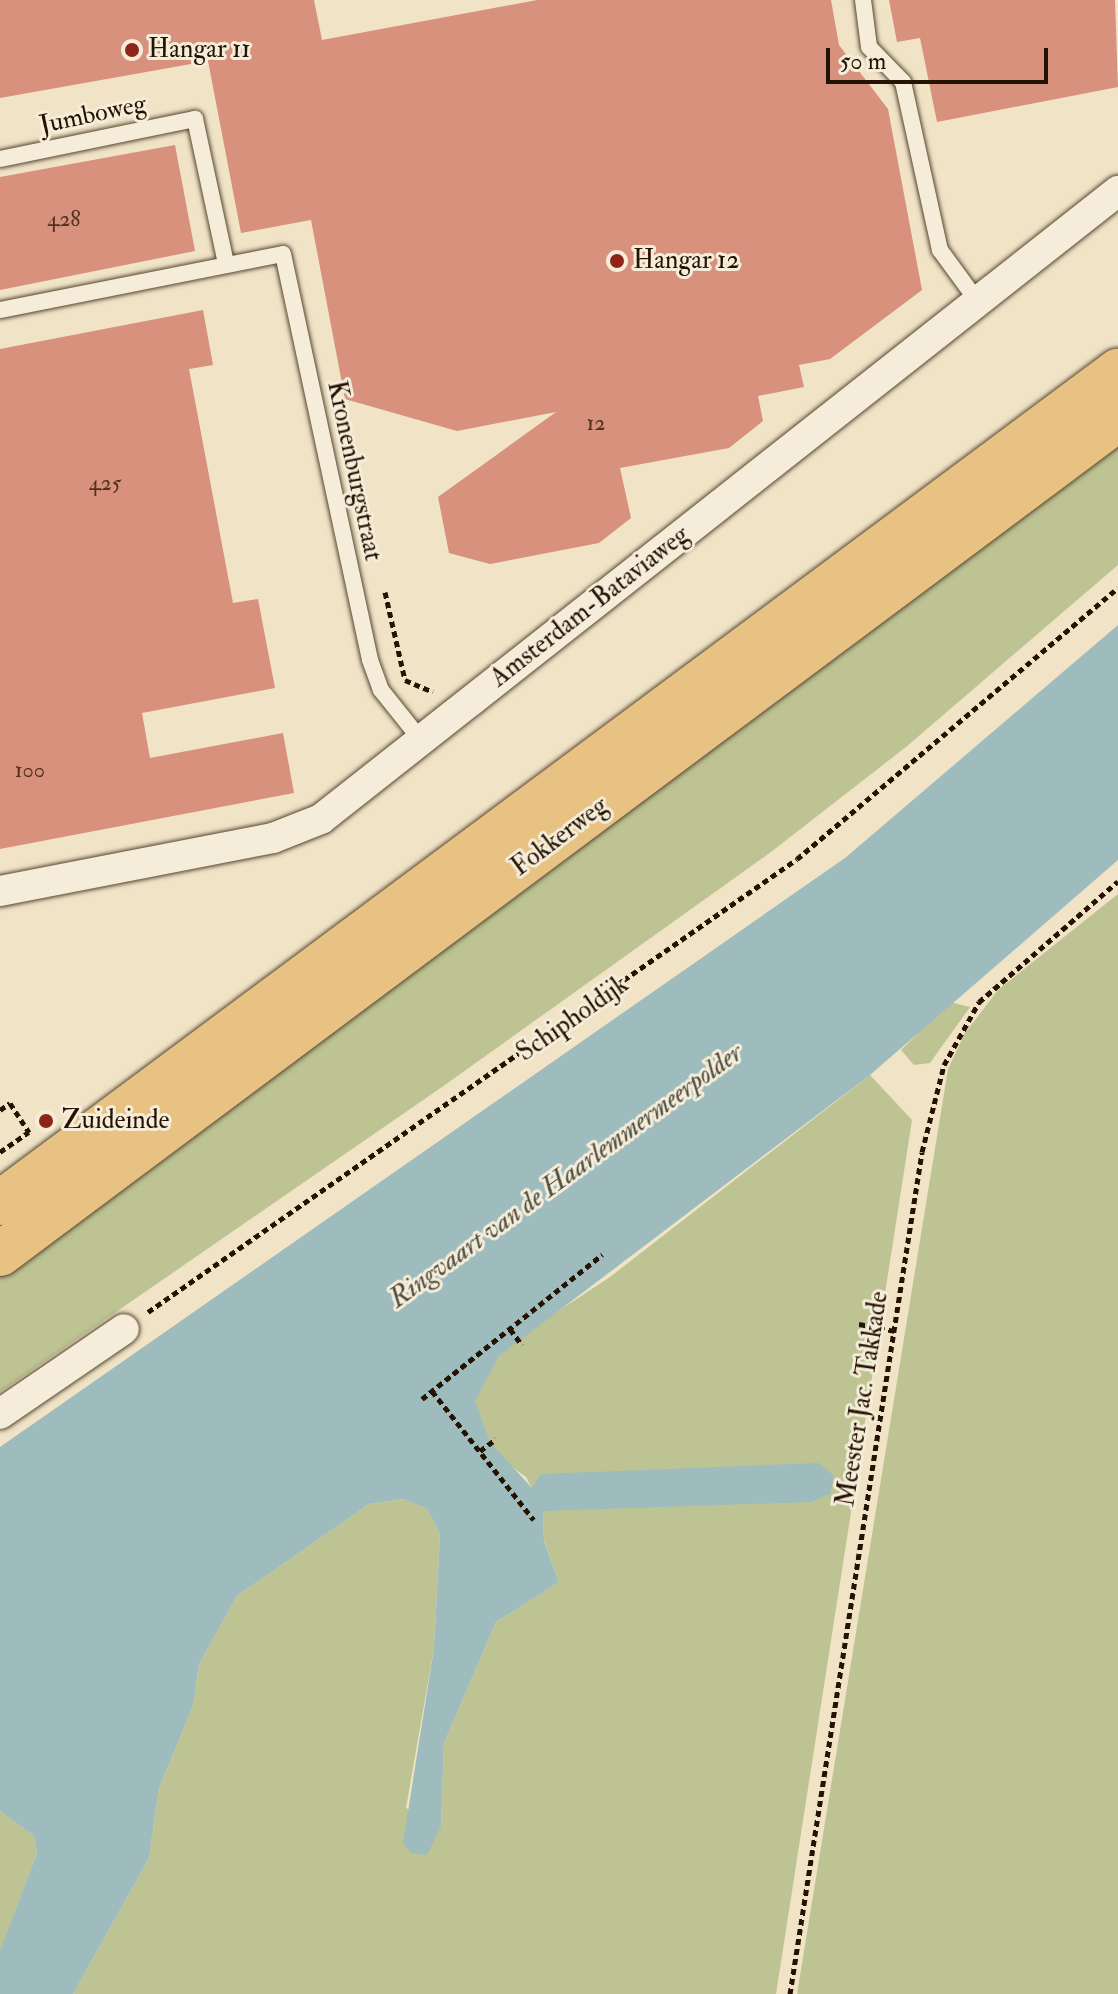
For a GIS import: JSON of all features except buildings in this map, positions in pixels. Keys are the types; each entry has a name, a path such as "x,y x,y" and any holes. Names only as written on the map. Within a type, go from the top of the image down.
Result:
{"main road":[{"name":"Fokkerweg","path":"0,1203 1118,371"},
{"name":"Fokkerweg","path":"0,1254 1118,419"}],"street":[{"name":"Amsterdam-Bataviaweg","path":"0,891 273,838 321,819 1118,191"},
{"path":"0,1414 124,1329"}],"lane":[{"path":"863,0 869,47 903,82 940,250 978,302"},
{"name":"Jumboweg","path":"0,159 195,119 226,264"},
{"name":"Kronenburgstraat","path":"226,264 283,254 370,660 381,690 421,740"},
{"path":"0,310 226,264"}],"path":[{"name":"Schipholdijk","path":"124,1329 797,859 1118,588"},
{"name":"Meester Jac. Takkade","path":"790,1994 922,1152 953,1041 1011,970 1118,881"},
{"path":"0,1110 10,1103 29,1132"},
{"path":"0,1152 38,1128"},
{"path":"422,1399 602,1255"},
{"path":"859,1324 894,1331"},
{"path":"510,1329 522,1345"},
{"path":"432,1391 534,1520"},
{"path":"480,1451 496,1439"}],"green space":[{"path":"1118,444 1118,565 906,747 771,852 442,1087 0,1392 0,1276"},
{"path":"1118,894 1118,1994 797,1994 948,1069 965,1033 998,990"},
{"path":"950,1002 970,1007 930,1063 914,1065 901,1050"},
{"path":"870,1075 912,1120 776,1994 73,1994 149,1858 159,1788 193,1706 199,1664 237,1596 369,1504 403,1499 427,1509 440,1534 434,1648 406,1808 441,1826 444,1743 496,1622 559,1582 544,1540 543,1510 526,1477 500,1458 478,1422 475,1401 484,1379 499,1356 537,1325 610,1277"},
{"path":"0,1811 34,1836 37,1853 0,1952"}],"water":[{"name":"Ringvaart van de Haarlemmermeerpolder","path":"1118,625 1118,860 870,1075 499,1356 475,1401 490,1442 532,1488 541,1474 819,1463 834,1476 830,1494 811,1502 543,1511 544,1541 559,1582 496,1622 444,1743 441,1826 427,1855 411,1853 403,1843 434,1648 440,1534 427,1509 403,1499 369,1504 237,1596 199,1664 193,1706 159,1788 149,1858 73,1994 0,1994 0,1951 37,1853 34,1836 0,1811 0,1447 845,858"}],"place":[{"name":"Hangar 11","path":"132,50"},
{"name":"Hangar 12","path":"617,261"},
{"name":"Zuideinde","path":"46,1121"}]}
